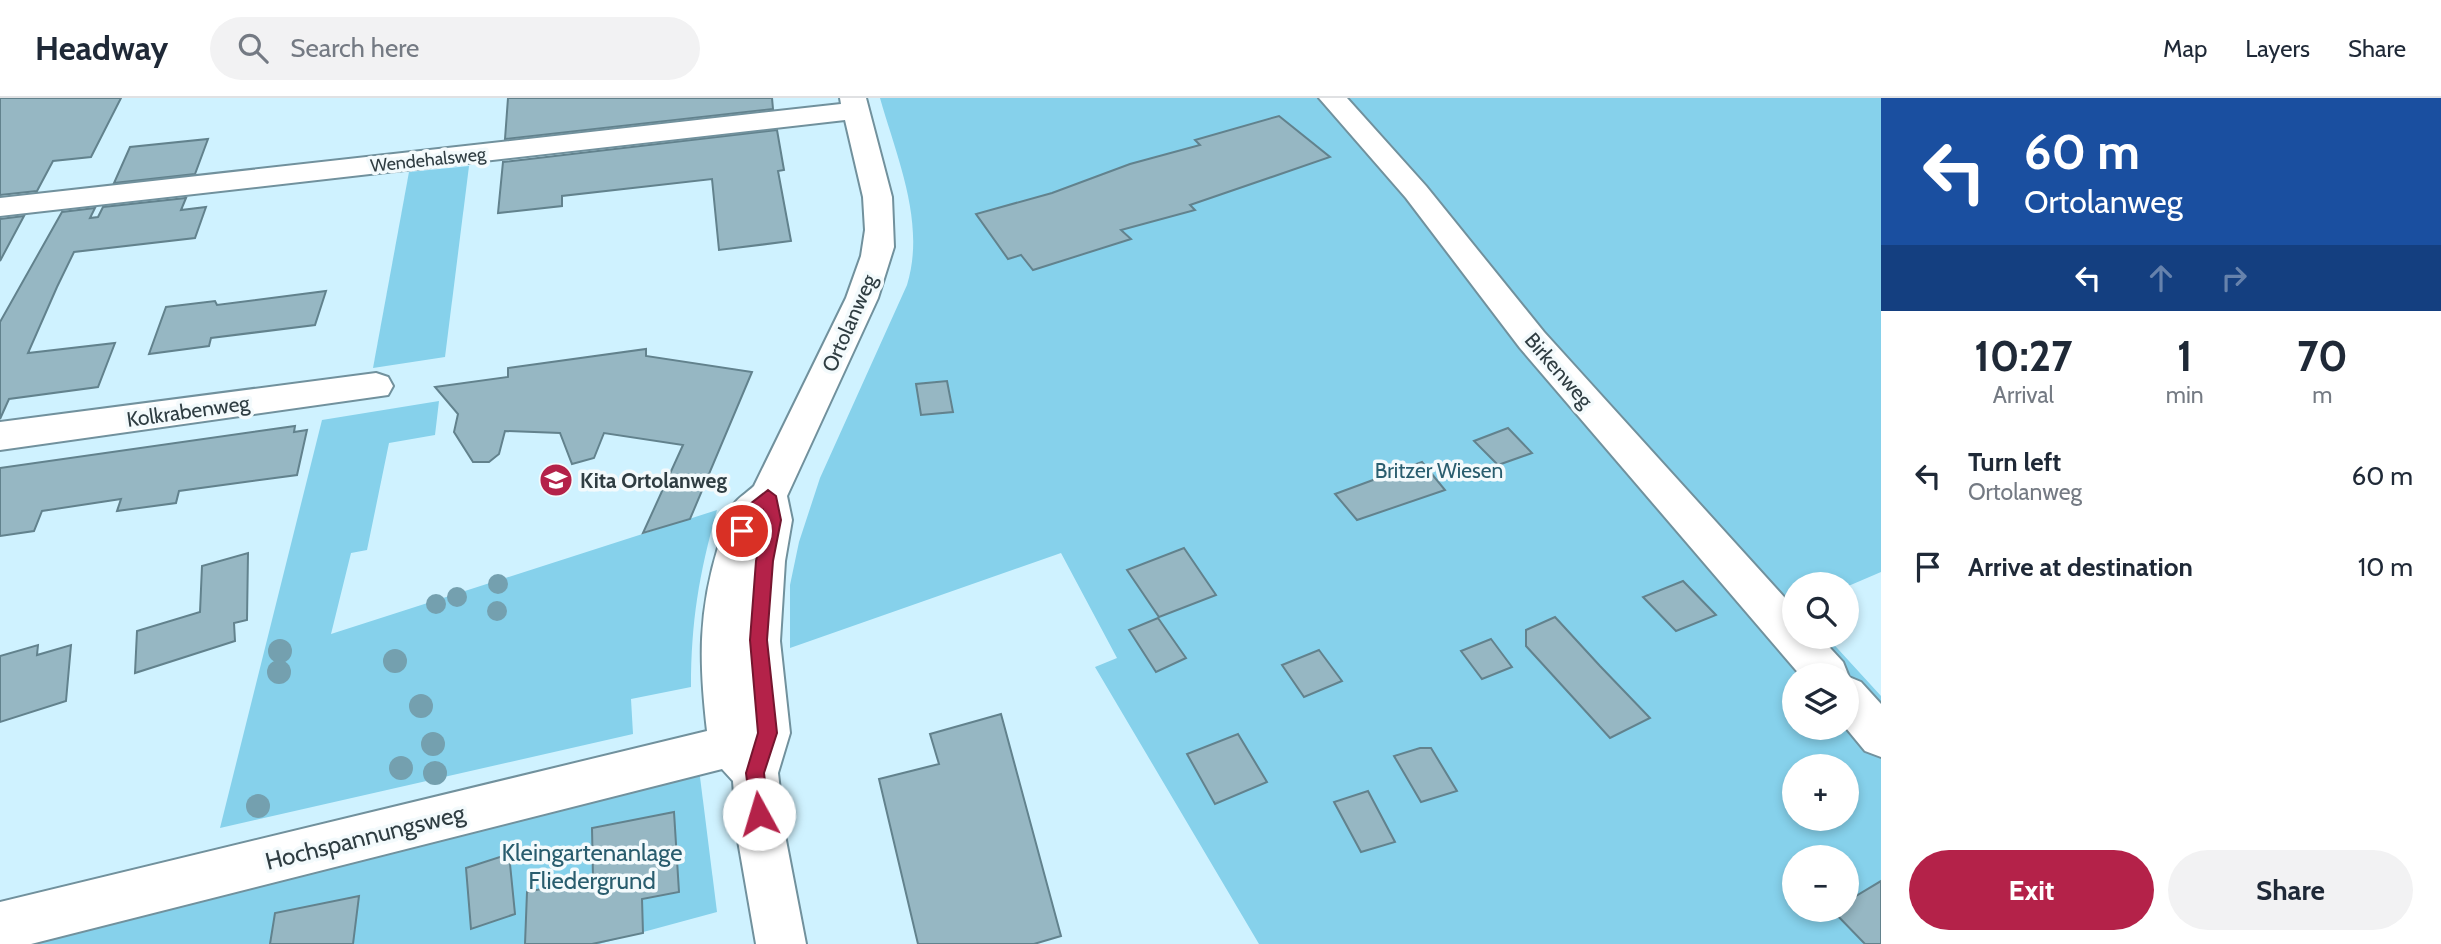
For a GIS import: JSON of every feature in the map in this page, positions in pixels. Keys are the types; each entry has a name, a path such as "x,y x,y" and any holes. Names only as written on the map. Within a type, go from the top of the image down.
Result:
{"street":[{"name":"Birkenweg","path":"1332,98 1416,192 1532,340 1782,623"},
{"name":"Wendehalsweg","path":"0,207 855,105"},
{"name":"Ortolanweg","path":"780,944 761,835 743,759 768,733 759,640 765,561 773,520 768,496 862,298 874,264 880,232 876,193 855,105"},
{"name":"Kolkrabenweg","path":"0,436 376,386"},
{"name":"Birkenweg","path":"1804,649 1817,663"},
{"path":"1859,711 1881,736"},
{"name":"Hochspannungsweg","path":"0,927 743,759"}],"green space":[{"name":"Britzer Wiesen","path":"880,98 1881,98 1881,572 1859,581 1859,572 1782,572 1782,649 1838,649 1851,663 1782,663 1782,740 1859,740 1859,672 1881,696 1881,944 1259,944 1095,667 1117,658 1061,553 790,648 790,585 799,542 820,478 907,285 913,238 901,167"},
{"path":"469,166 445,357 373,368 409,172"},
{"path":"439,401 435,435 389,443 367,550 351,553 331,634 717,510 697,598 691,687 631,699 633,734 220,828 322,420"},
{"name":"Kleingartenanlage Fliedergrund","path":"698,761 717,912 599,944 0,944 0,926"}],"building":[{"path":"0,98 121,98 91,157 53,161 37,191 0,195"},
{"path":"508,98 772,98 773,109 505,139"},
{"path":"1279,116 1330,157 1190,205 1195,210 1121,230 1131,239 1033,270 1021,255 1008,259 976,214 1052,193 1130,164 1200,145 1195,140"},
{"path":"777,130 784,170 778,171 791,241 719,250 712,179 562,196 562,206 498,213 503,162"},
{"path":"208,139 195,174 114,183 130,147"},
{"path":"186,198 181,210 206,207 195,238 74,252 57,287 28,353 115,343 98,387 9,399 0,419 0,322 62,212 95,208 90,218 98,217 103,207"},
{"path":"24,216 0,261 0,219"},
{"path":"326,291 315,325 211,338 209,346 149,354 166,307 215,301 217,305"},
{"path":"646,349 646,356 752,372 690,519 643,533 683,445 604,433 594,458 572,464 560,433 505,431 499,454 489,462 473,462 454,432 458,414 435,387 508,377 508,368"},
{"path":"947,381 953,412 921,415 916,384"},
{"path":"295,426 294,432 307,430 297,475 179,491 176,503 117,511 121,499 42,511 34,531 0,536 0,468"},
{"path":"1508,428 1532,453 1498,465 1474,441"},
{"path":"1422,462 1445,490 1357,520 1335,494"},
{"path":"1184,548 1216,595 1159,617 1127,570"},
{"path":"248,553 247,620 234,623 235,641 135,673 137,631 200,612 202,566"},
{"path":"1683,581 1716,615 1676,631 1643,597"},
{"path":"1555,617 1650,718 1610,738 1526,646 1526,630"},
{"path":"1158,618 1186,658 1156,672 1129,630"},
{"path":"1491,639 1512,667 1482,679 1461,651"},
{"path":"38,645 37,655 71,645 66,701 0,722 0,656"},
{"path":"1319,650 1342,681 1304,697 1282,665"},
{"path":"1001,714 1061,936 1034,944 918,944 879,779 939,764 930,734"},
{"path":"1238,734 1267,782 1215,804 1187,754"},
{"path":"1420,748 1431,748 1457,791 1421,802 1394,756"},
{"path":"1368,791 1395,842 1361,852 1334,802"},
{"path":"674,812 679,892 642,899 643,933 592,944 525,944 527,892 593,878 592,828"},
{"path":"509,854 515,914 471,929 466,868"},
{"path":"1881,881 1881,944 1865,944 1844,922 1859,922 1859,894"},
{"path":"359,896 353,944 270,944 275,913"}],"place":[{"name":"Kita Ortolanweg","path":"556,480"}],"route":[{"path":"742,531 747,515 768,496 773,520 765,561 759,640 768,733 755,773 759,814"}]}
